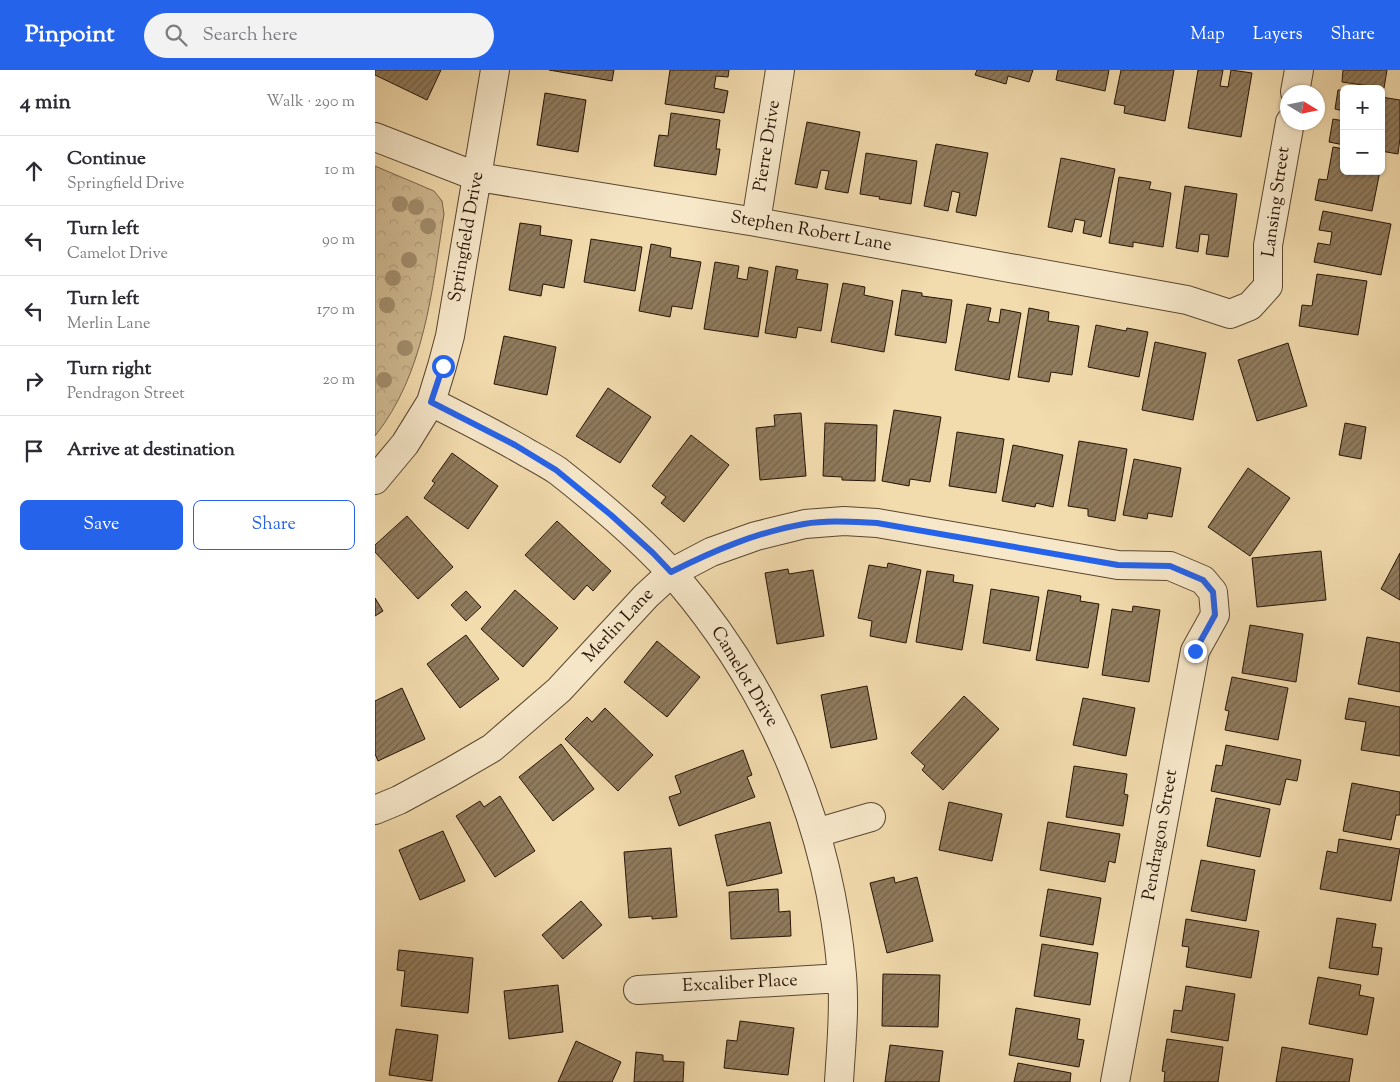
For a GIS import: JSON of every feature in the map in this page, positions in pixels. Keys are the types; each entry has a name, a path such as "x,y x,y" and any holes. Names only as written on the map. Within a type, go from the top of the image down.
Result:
{"street":[{"name":"Springfield Drive","path":"375,480 405,444 431,402 443,366 478,177 495,70"},
{"name":"Pierre Drive","path":"756,222 780,70"},
{"path":"1296,85 1299,70"},
{"name":"Lansing Street","path":"1250,306 1268,286 1268,245 1288,130"},
{"name":"Stephen Robert Lane","path":"375,137 478,177 756,222 1187,300 1230,314 1250,306"},
{"name":"Camelot Drive","path":"431,402 515,445 556,470 611,515 671,572 714,625 759,696 784,744 807,804 824,861 837,923 842,978 839,1082"},
{"name":"Merlin Lane","path":"375,810 399,800 492,748 559,690 646,596 671,572 711,552 756,536 805,524 845,521 877,523 1118,565 1170,566 1203,580 1213,592"},
{"name":"Pendragon Street","path":"1115,1082 1195,651 1215,615 1213,592"},
{"path":"816,833 871,817"},
{"name":"Excaliber Place","path":"638,990 842,978"}],"green space":[{"path":"375,166 434,191 442,201 444,214 430,301 416,358 392,411 375,436"}],"building":[{"path":"375,70 441,70 427,100 375,75"},
{"path":"549,70 614,70 612,81"},
{"path":"670,70 729,70 728,77 716,76 714,88 728,91 724,113 665,104"},
{"path":"977,70 1033,70 1029,82 1008,76 1006,84 975,75"},
{"path":"1058,70 1109,70 1105,91 1056,80"},
{"path":"1121,70 1174,70 1165,121 1124,113 1125,106 1114,104"},
{"path":"1198,70 1223,70 1220,86 1228,87 1231,70 1252,73 1241,137 1188,128"},
{"path":"1343,70 1387,70 1384,85 1363,85 1342,82"},
{"path":"1338,90 1340,90 1340,110 1335,109"},
{"path":"545,93 586,100 578,152 537,145"},
{"path":"1385,98 1400,100 1398,154 1385,152"},
{"path":"671,113 720,120 716,149 720,149 716,175 654,166 659,135 668,136"},
{"path":"1333,119 1340,120 1340,144 1329,142"},
{"path":"807,122 860,132 848,193 825,189 829,171 821,170 817,188 795,184"},
{"path":"936,144 988,153 976,216 956,212 960,193 952,191 948,211 924,206"},
{"path":"1333,147 1340,148 1340,175 1379,175 1372,211 1315,200 1319,179 1327,180"},
{"path":"866,153 917,161 911,204 860,194"},
{"path":"1061,158 1115,169 1101,237 1083,233 1085,221 1075,219 1072,232 1048,227"},
{"path":"1119,177 1151,182 1149,189 1171,193 1163,247 1133,242 1133,247 1109,243"},
{"path":"1185,186 1237,194 1228,257 1206,254 1209,235 1200,234 1198,252 1176,248"},
{"path":"1323,211 1391,224 1381,275 1314,262 1318,243 1330,245 1332,232 1319,230"},
{"path":"520,223 541,226 540,235 572,240 564,288 543,284 541,296 509,290"},
{"path":"591,239 642,247 635,291 584,282"},
{"path":"651,244 671,248 670,257 701,262 692,309 672,306 670,317 639,311"},
{"path":"715,262 739,266 737,278 747,280 749,267 768,271 758,337 704,329"},
{"path":"776,266 798,270 796,279 828,284 821,331 798,327 796,338 765,333"},
{"path":"1317,274 1367,281 1358,335 1299,326 1302,305 1312,306"},
{"path":"843,283 865,287 864,295 893,301 884,352 831,342"},
{"path":"902,290 922,293 922,296 952,300 946,343 895,335"},
{"path":"967,304 991,308 988,321 999,323 1001,309 1021,313 1009,380 955,370"},
{"path":"1029,308 1049,312 1048,321 1079,326 1072,375 1051,372 1049,382 1018,377"},
{"path":"1096,325 1126,331 1127,328 1148,332 1139,377 1088,367"},
{"path":"504,336 556,347 547,395 494,384"},
{"path":"1155,342 1206,353 1193,420 1142,410"},
{"path":"1288,343 1307,406 1257,421 1238,360"},
{"path":"608,388 651,417 620,463 576,436"},
{"path":"894,410 941,417 930,482 910,479 909,486 882,481"},
{"path":"801,413 806,476 760,480 756,428 775,426 774,415"},
{"path":"825,423 877,425 875,481 842,480 842,477 823,476"},
{"path":"1345,423 1366,427 1361,459 1339,455"},
{"path":"957,432 1004,439 996,493 949,486"},
{"path":"691,435 729,465 684,522 661,503 666,497 652,486"},
{"path":"1079,441 1127,449 1115,521 1088,516 1088,509 1068,506"},
{"path":"1013,445 1063,455 1053,507 1036,503 1035,507 1002,501"},
{"path":"452,453 498,486 468,529 424,498 435,483 432,481"},
{"path":"1134,459 1181,468 1172,517 1148,513 1147,519 1123,515"},
{"path":"1248,468 1290,498 1250,556 1208,527"},
{"path":"407,516 453,567 418,599 375,552 375,545"},
{"path":"557,521 611,571 593,591 587,585 574,600 525,555"},
{"path":"1321,551 1326,600 1257,607 1252,558"},
{"path":"1400,553 1400,600 1381,589"},
{"path":"888,563 921,570 906,643 870,636 872,621 858,618 869,565 887,568"},
{"path":"788,569 789,574 813,570 824,636 777,644 765,573"},
{"path":"927,571 954,575 953,582 973,585 962,650 916,642"},
{"path":"991,589 1039,597 1030,651 983,643"},
{"path":"515,590 558,628 523,667 481,629"},
{"path":"1048,590 1081,596 1080,601 1099,604 1088,668 1036,660"},
{"path":"466,591 481,607 466,621 451,605"},
{"path":"375,598 383,611 375,616"},
{"path":"1133,606 1160,610 1149,682 1102,675 1112,609 1132,612"},
{"path":"1250,625 1303,634 1296,682 1242,673"},
{"path":"466,635 499,679 460,708 427,664"},
{"path":"1367,637 1400,643 1400,692 1358,684"},
{"path":"657,641 700,677 667,717 624,682"},
{"path":"1232,677 1288,688 1278,740 1225,730 1229,711 1225,710"},
{"path":"867,686 877,739 831,748 821,695"},
{"path":"402,688 425,739 378,761 375,754 375,701"},
{"path":"964,696 999,729 943,790 922,770 925,766 911,753"},
{"path":"1083,698 1135,708 1126,756 1073,745"},
{"path":"1349,698 1400,707 1400,756 1361,750 1366,722 1345,719"},
{"path":"605,708 653,755 618,791 565,739 587,717 592,722"},
{"path":"561,744 594,789 553,821 519,777"},
{"path":"1226,745 1301,760 1297,781 1286,779 1280,805 1211,791 1216,765 1222,766"},
{"path":"743,750 752,775 747,777 755,797 679,826 669,797 681,793 675,776"},
{"path":"1074,766 1127,774 1124,794 1128,795 1123,826 1066,817"},
{"path":"1352,783 1400,792 1400,815 1396,815 1391,840 1343,831"},
{"path":"500,796 535,851 495,877 456,816 480,801 484,807"},
{"path":"1216,798 1270,809 1260,857 1207,846"},
{"path":"949,802 1002,814 992,861 939,850"},
{"path":"770,822 782,873 727,886 715,835"},
{"path":"1048,822 1120,834 1115,863 1109,861 1105,882 1040,870"},
{"path":"443,831 465,881 420,900 399,850"},
{"path":"1339,839 1400,849 1391,901 1320,889 1327,851 1337,853"},
{"path":"671,848 677,917 652,919 652,916 629,918 624,852"},
{"path":"1201,860 1255,870 1246,921 1191,911"},
{"path":"894,877 895,883 917,877 933,941 887,953 870,883"},
{"path":"778,889 779,912 790,911 791,936 731,939 729,892"},
{"path":"1048,889 1101,898 1093,945 1040,936"},
{"path":"581,901 602,925 563,959 542,935"},
{"path":"1337,918 1376,924 1372,947 1382,948 1378,975 1329,968"},
{"path":"1186,919 1259,931 1251,978 1186,967 1189,947 1182,946"},
{"path":"1042,944 1098,953 1090,1005 1034,996"},
{"path":"399,950 473,958 468,1013 401,1006 405,971 397,970"},
{"path":"883,974 940,975 938,1027 882,1026"},
{"path":"1318,977 1361,985 1359,995 1374,998 1367,1035 1309,1024"},
{"path":"558,985 563,1032 509,1039 504,991"},
{"path":"1186,986 1235,994 1228,1041 1171,1032 1174,1010 1182,1011"},
{"path":"1016,1008 1080,1019 1077,1039 1084,1040 1079,1067 1009,1055"},
{"path":"740,1021 794,1028 788,1075 724,1068 727,1040 737,1041"},
{"path":"396,1029 438,1035 432,1081 389,1075"},
{"path":"1167,1039 1223,1047 1218,1082 1164,1082 1165,1072 1162,1071"},
{"path":"576,1041 621,1062 612,1082 558,1082"},
{"path":"890,1045 943,1051 939,1082 885,1082"},
{"path":"1282,1047 1353,1059 1349,1082 1276,1082"},
{"path":"636,1052 663,1055 663,1061 684,1062 683,1082 634,1082"},
{"path":"1018,1063 1071,1073 1070,1082 1014,1082"}],"route":[{"path":"443,366 431,402 515,445 556,470 611,515 671,572 711,552 756,536 805,524 845,521 877,523 1118,565 1170,566 1203,580 1213,592 1215,615 1195,651"}]}
